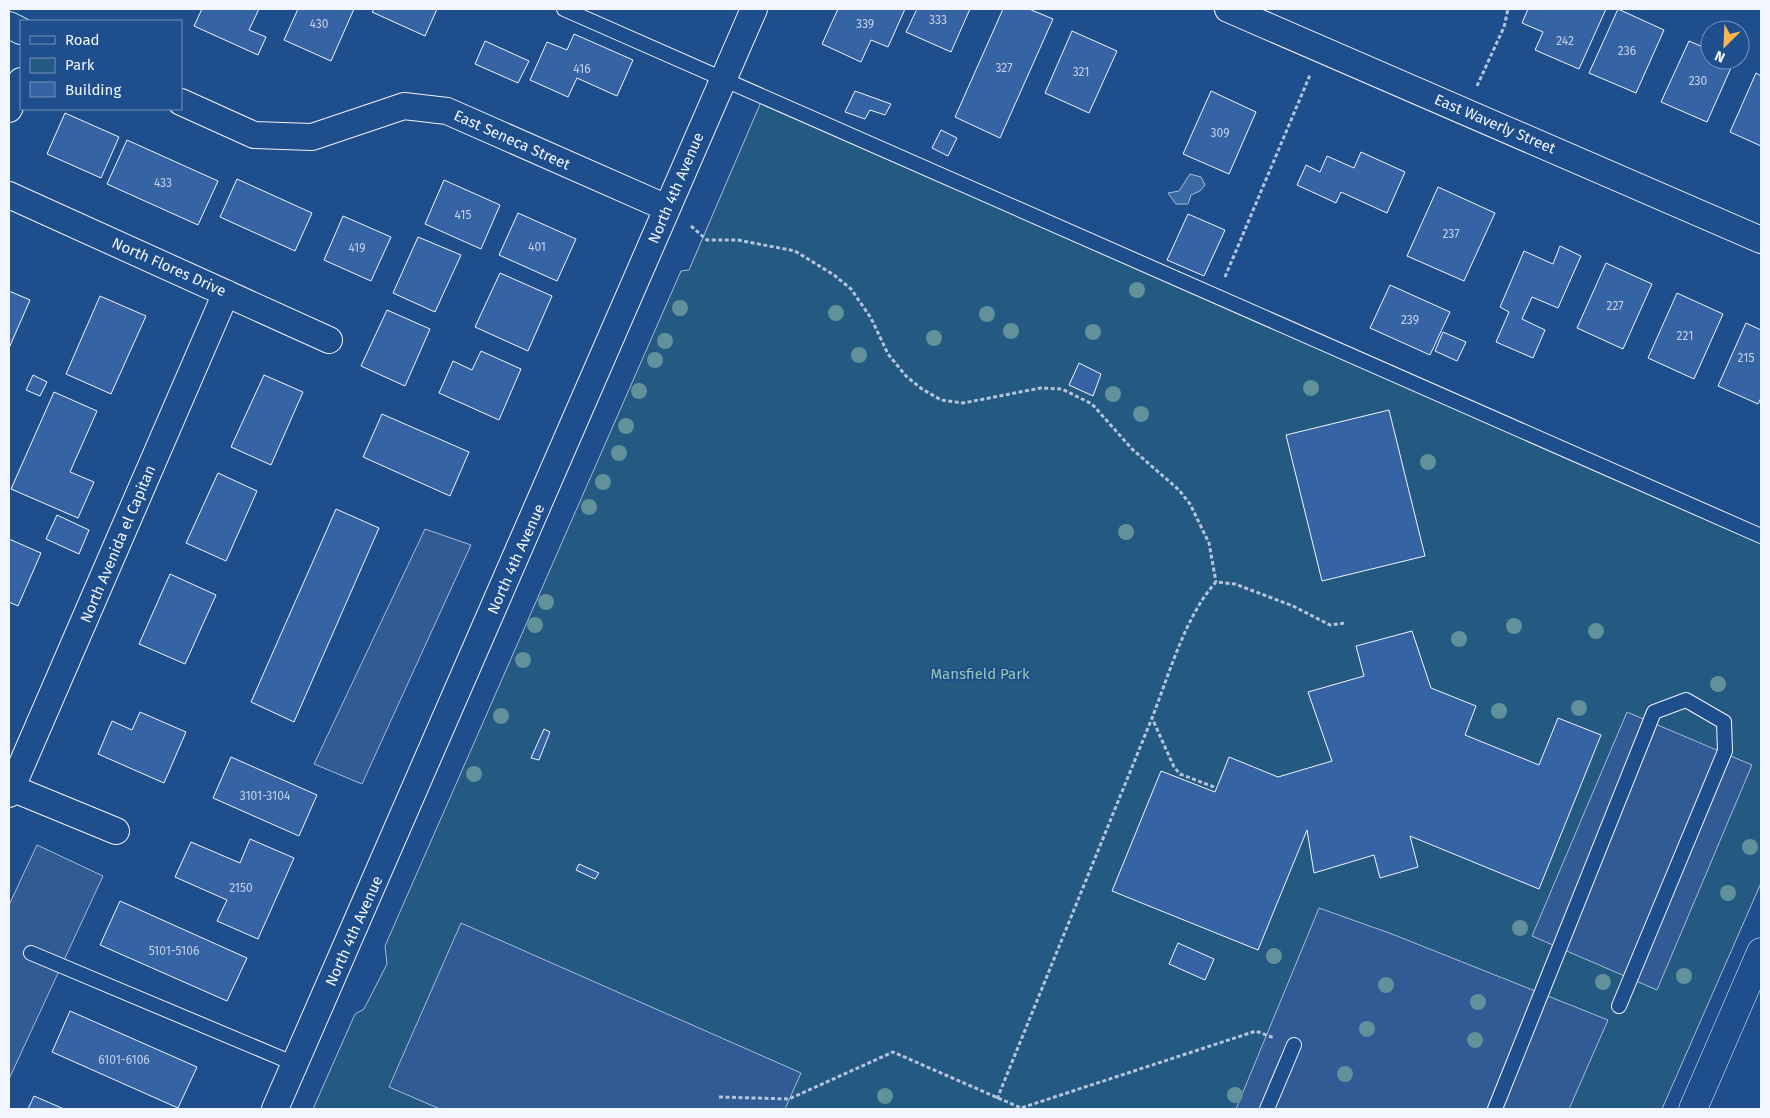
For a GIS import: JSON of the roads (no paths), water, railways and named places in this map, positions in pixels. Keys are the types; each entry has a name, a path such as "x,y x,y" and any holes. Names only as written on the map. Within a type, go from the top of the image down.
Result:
{"street":[{"name":"North 4th Avenue","path":"275,1109 754,9"},
{"name":"East Waverly Street","path":"1228,9 1761,240"},
{"path":"9,109 20,83"},
{"name":"East Seneca Street","path":"182,102 254,135 312,136 404,106 447,111 667,208"},
{"name":"North Flores Drive","path":"9,195 329,340"},
{"name":"North Avenida el Capitan","path":"10,790 226,293"},
{"path":"10,790 116,831"},
{"path":"1693,1109 1761,952"}],"lane":[{"path":"564,9 1761,536"},
{"path":"1495,1109 1654,712 1686,700 1724,722 1725,751 1619,1006"},
{"path":"31,953 295,1064"},
{"path":"1267,1109 1294,1045"}],"park label":[{"name":"Mansfield Park","path":"980,674"}]}
